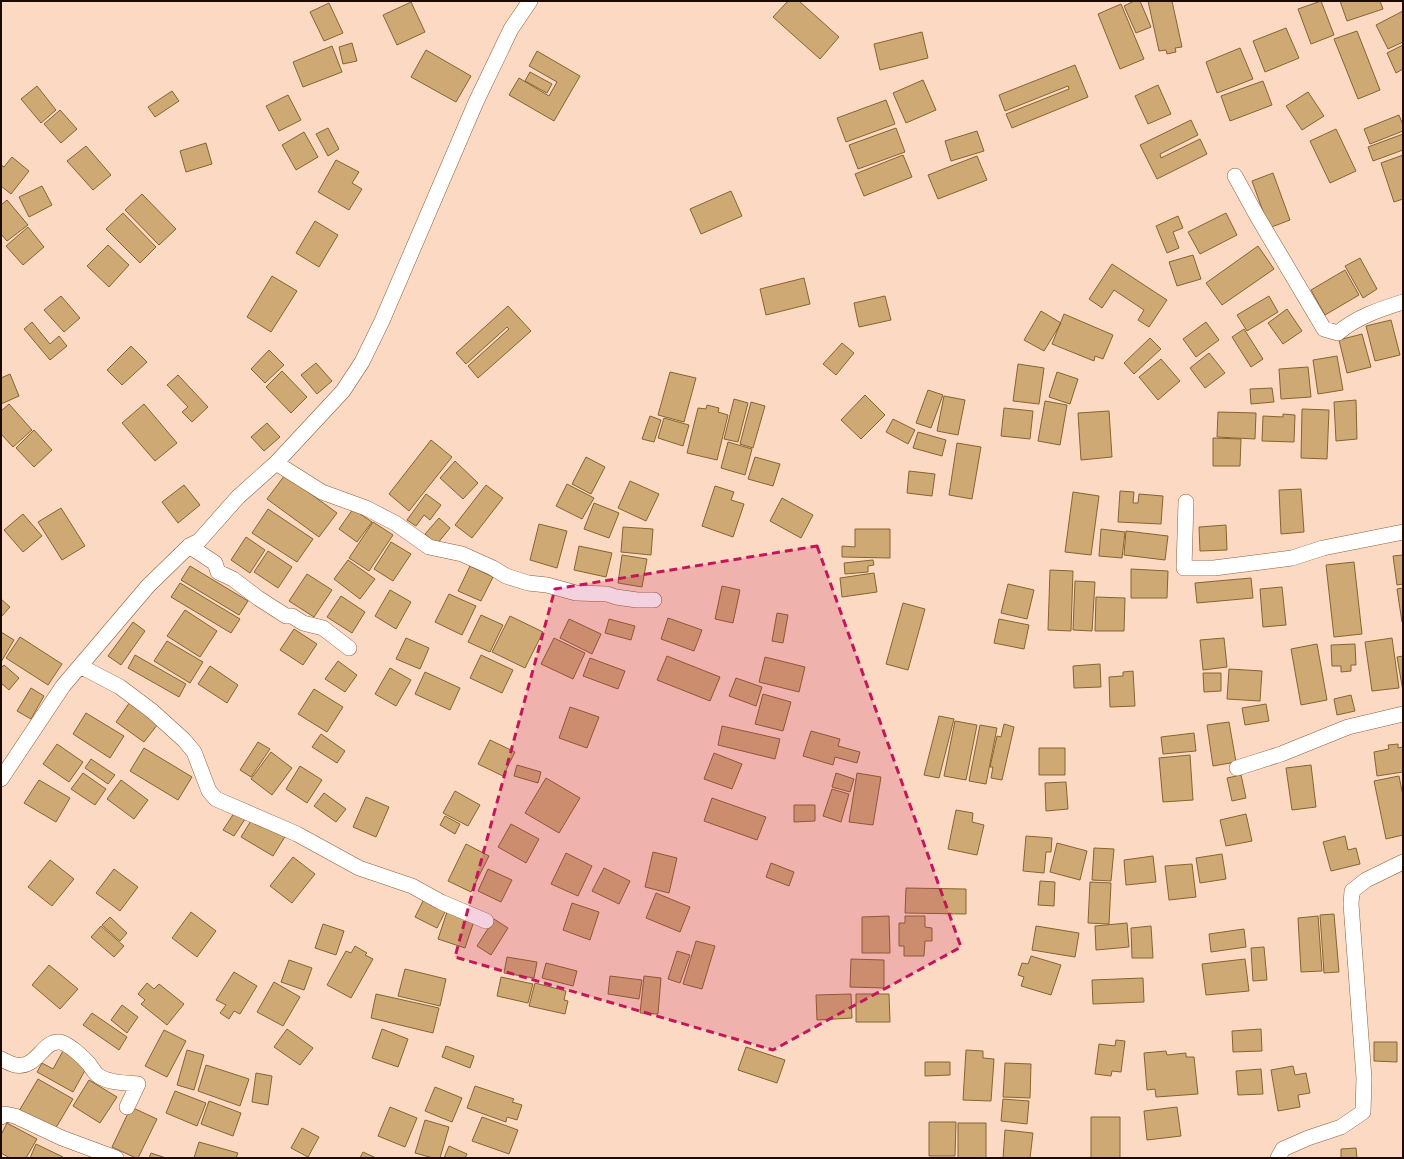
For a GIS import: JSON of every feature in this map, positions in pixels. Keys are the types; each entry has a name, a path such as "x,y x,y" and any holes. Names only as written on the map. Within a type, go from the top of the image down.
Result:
{"street":[{"path":"1,779 63,686 148,586 189,546 199,540 238,497 276,462 343,391 362,362 382,321 476,102 511,29 530,1"},
{"path":"1235,176 1324,329 1338,333 1357,320 1403,302"},
{"path":"276,462 322,492 366,508 394,523 429,547 462,554 528,584 547,585 576,594 607,594 637,600 654,600"},
{"path":"1186,502 1184,568 1214,568 1292,558 1324,548 1403,532"},
{"path":"189,546 215,563 218,572 233,579 258,598 286,616 292,616 302,623 323,628 349,648"},
{"path":"80,666 120,687 152,711 184,740 194,752 209,791 216,799 297,834 359,868 412,886 441,902 486,921"},
{"path":"1237,768 1281,754 1348,727 1403,714"},
{"path":"1278,1158 1283,1149 1308,1138 1341,1127 1363,1112 1364,1078 1351,904 1352,891 1366,880 1403,862"},
{"path":"1,1059 15,1065 25,1065 33,1061 51,1044 59,1042 67,1045 84,1058 99,1077 115,1082 138,1084 127,1107"},
{"path":"1,1117 5,1114 15,1116 62,1138 116,1158"}],"highlighted area":[{"path":"817,546 961,947 773,1050 455,957 555,589"}],"building":[{"path":"788,1 799,1 839,37 820,59 773,17"},
{"path":"1134,1 1140,1 1151,27 1136,33 1124,6"},
{"path":"1148,1 1172,1 1182,47 1175,48 1176,52 1167,54 1166,50 1159,51"},
{"path":"1321,1 1334,35 1311,44 1298,9"},
{"path":"1340,1 1380,1 1383,9 1347,21"},
{"path":"411,2 425,32 397,45 383,15"},
{"path":"329,3 343,33 324,41 310,12"},
{"path":"1121,4 1144,59 1120,69 1098,14"},
{"path":"1403,11 1403,42 1388,49 1376,25"},
{"path":"1286,28 1299,58 1265,72 1253,41"},
{"path":"1357,31 1380,90 1358,99 1334,39"},
{"path":"922,32 928,58 880,70 874,44"},
{"path":"352,43 357,61 343,64 339,47"},
{"path":"1403,45 1403,69 1396,73 1387,53"},
{"path":"332,46 342,72 303,87 293,62"},
{"path":"1240,48 1253,79 1217,93 1206,62"},
{"path":"426,50 471,76 456,102 411,77"},
{"path":"537,51 580,76 554,121 509,95 519,78 549,96 557,82 529,66"},
{"path":"1075,65 1088,97 1012,128 1006,114 1069,89 1068,86 1005,111 999,95"},
{"path":"530,72 552,84 547,93 525,81"},
{"path":"923,80 936,110 906,123 893,93"},
{"path":"1263,81 1272,105 1230,121 1221,96"},
{"path":"1158,85 1171,114 1148,124 1135,96"},
{"path":"37,86 56,110 41,123 21,99"},
{"path":"172,91 179,101 155,117 148,107"},
{"path":"1308,92 1324,116 1302,130 1286,106"},
{"path":"288,95 301,120 279,131 266,106"},
{"path":"886,100 895,124 846,142 837,118"},
{"path":"60,110 77,129 61,143 44,124"},
{"path":"1399,115 1403,125 1403,131 1370,144 1364,129"},
{"path":"1191,120 1198,135 1160,154 1161,158 1200,139 1207,154 1157,179 1140,145"},
{"path":"328,128 339,149 328,156 316,134"},
{"path":"896,128 905,152 858,169 849,145"},
{"path":"1336,129 1356,171 1330,183 1310,141"},
{"path":"977,131 984,151 951,161 945,141"},
{"path":"304,132 318,157 296,170 282,145"},
{"path":"1403,134 1403,150 1373,161 1368,147"},
{"path":"206,143 212,164 186,172 180,151"},
{"path":"86,146 111,175 93,190 67,161"},
{"path":"903,155 912,177 864,196 855,174"},
{"path":"1403,155 1403,199 1394,202 1381,163"},
{"path":"977,156 987,180 938,199 928,175"},
{"path":"12,157 29,171 11,194 1,186 1,165 4,167"},
{"path":"336,160 359,172 352,183 362,189 349,210 318,192"},
{"path":"1273,173 1290,220 1269,228 1252,181"},
{"path":"42,186 52,205 29,217 19,197"},
{"path":"731,191 742,216 701,234 690,209"},
{"path":"142,194 176,229 159,245 125,210"},
{"path":"7,200 28,225 7,241 1,234 1,205"},
{"path":"123,213 156,247 140,263 106,229"},
{"path":"1226,213 1237,235 1200,254 1188,232"},
{"path":"1178,216 1183,228 1173,232 1179,248 1167,253 1156,226"},
{"path":"315,221 338,235 319,267 296,253"},
{"path":"28,227 44,247 23,265 6,246"},
{"path":"108,245 129,265 109,287 87,266"},
{"path":"1258,246 1274,269 1222,305 1206,283"},
{"path":"1193,255 1201,279 1177,286 1169,262"},
{"path":"1360,258 1377,289 1363,298 1345,266"},
{"path":"1112,264 1167,300 1149,327 1138,320 1144,310 1114,290 1102,308 1089,299"},
{"path":"1345,270 1359,295 1325,315 1311,290"},
{"path":"272,276 297,291 271,332 247,317"},
{"path":"804,278 810,304 766,315 760,289"},
{"path":"61,296 80,318 64,332 44,310"},
{"path":"885,296 891,320 859,327 854,303"},
{"path":"1269,296 1278,312 1247,331 1237,315"},
{"path":"508,306 531,331 478,378 468,366 509,329 507,327 466,364 456,353"},
{"path":"1287,309 1302,331 1283,344 1268,323"},
{"path":"1041,311 1061,323 1044,351 1024,340"},
{"path":"1064,314 1113,335 1103,359 1095,356 1094,361 1052,344"},
{"path":"1391,320 1400,355 1375,361 1366,326"},
{"path":"32,322 50,344 59,336 67,346 50,360 24,329"},
{"path":"1206,322 1219,340 1196,357 1183,339"},
{"path":"1244,329 1263,359 1251,367 1232,337"},
{"path":"1362,334 1371,367 1347,373 1339,340"},
{"path":"1150,338 1161,349 1134,374 1124,363"},
{"path":"842,343 854,353 836,375 823,364"},
{"path":"131,346 147,362 122,385 107,370"},
{"path":"269,350 284,365 265,383 251,369"},
{"path":"1209,353 1225,373 1205,388 1190,368"},
{"path":"1337,356 1343,390 1318,394 1313,360"},
{"path":"1161,359 1180,381 1158,400 1139,377"},
{"path":"316,363 332,381 317,394 301,375"},
{"path":"1018,364 1044,368 1039,404 1013,401"},
{"path":"1308,367 1311,397 1281,399 1279,369"},
{"path":"282,371 307,397 291,413 266,387"},
{"path":"670,372 696,378 684,422 658,415"},
{"path":"1057,372 1078,379 1070,404 1049,397"},
{"path":"10,374 19,396 1,404 1,378"},
{"path":"178,375 208,407 192,422 182,412 188,407 167,385"},
{"path":"1272,388 1274,402 1251,404 1250,389"},
{"path":"928,390 943,395 931,428 916,423"},
{"path":"865,395 885,415 861,439 841,420"},
{"path":"944,396 965,400 958,435 937,431"},
{"path":"734,399 748,403 738,442 724,439"},
{"path":"1356,400 1357,439 1336,441 1334,402"},
{"path":"1045,401 1067,405 1060,445 1038,441"},
{"path":"751,402 765,406 753,448 740,444"},
{"path":"9,404 32,430 13,447 1,434 1,411"},
{"path":"144,404 177,443 155,461 122,423"},
{"path":"707,405 719,408 718,412 728,415 717,460 687,453 698,408 706,409"},
{"path":"1004,408 1033,411 1030,439 1001,436"},
{"path":"1302,409 1329,410 1327,459 1301,458"},
{"path":"1109,411 1112,457 1081,460 1078,413"},
{"path":"1218,412 1256,413 1255,439 1217,437"},
{"path":"1283,414 1295,415 1294,442 1262,441 1263,416 1283,417"},
{"path":"650,416 661,420 654,442 642,439"},
{"path":"664,418 689,425 683,446 658,438"},
{"path":"893,419 915,430 908,444 886,432"},
{"path":"267,423 280,437 264,451 251,437"},
{"path":"34,430 52,450 34,467 16,448"},
{"path":"918,432 946,440 942,456 913,448"},
{"path":"1213,438 1241,439 1240,466 1213,466"},
{"path":"431,440 452,457 409,511 389,494"},
{"path":"728,442 752,449 745,475 721,468"},
{"path":"957,443 981,447 972,499 949,495"},
{"path":"586,457 605,467 591,494 572,484"},
{"path":"755,457 780,464 773,486 748,479"},
{"path":"455,461 478,483 463,499 440,478"},
{"path":"909,471 935,474 932,496 907,493"},
{"path":"285,475 337,513 319,537 267,499"},
{"path":"630,481 659,494 646,521 618,508"},
{"path":"567,484 594,498 582,519 556,506"},
{"path":"184,485 200,505 178,523 162,502"},
{"path":"486,485 503,498 472,538 455,525"},
{"path":"715,486 734,492 731,500 744,504 733,537 702,526"},
{"path":"1301,489 1304,532 1281,534 1279,490"},
{"path":"1120,491 1134,492 1133,503 1138,503 1139,494 1163,496 1161,524 1118,522"},
{"path":"1073,492 1099,496 1091,555 1065,552"},
{"path":"426,494 441,505 430,520 424,515 416,526 407,520"},
{"path":"782,498 813,515 801,538 770,521"},
{"path":"594,503 619,513 609,538 584,529"},
{"path":"61,508 85,546 62,560 38,522"},
{"path":"268,509 313,539 297,562 252,533"},
{"path":"353,509 372,522 357,542 339,529"},
{"path":"23,514 42,536 23,552 4,530"},
{"path":"439,518 450,528 437,544 425,534"},
{"path":"373,522 393,535 369,571 349,558"},
{"path":"539,524 567,531 557,568 530,560"},
{"path":"1226,525 1227,550 1200,551 1199,527"},
{"path":"623,527 653,529 651,555 621,552"},
{"path":"855,529 890,529 890,558 842,557 842,546 855,547"},
{"path":"1101,529 1125,532 1122,558 1099,556"},
{"path":"1126,531 1168,536 1165,560 1124,555"},
{"path":"246,537 265,550 250,573 231,560"},
{"path":"391,542 411,554 393,581 374,569"},
{"path":"579,546 612,553 606,577 574,570"},
{"path":"268,551 292,567 278,588 254,572"},
{"path":"622,555 647,559 642,587 618,583"},
{"path":"1403,555 1403,584 1397,585 1393,556"},
{"path":"348,560 375,579 360,599 334,579"},
{"path":"873,560 874,565 868,566 868,572 845,574 844,563"},
{"path":"1354,562 1362,634 1334,637 1326,565"},
{"path":"190,566 248,601 239,615 181,580"},
{"path":"470,566 493,577 481,601 458,591"},
{"path":"1131,569 1168,571 1167,598 1131,598"},
{"path":"1050,570 1073,571 1071,631 1048,630"},
{"path":"874,573 877,592 842,597 840,578"},
{"path":"307,574 332,590 314,617 289,601"},
{"path":"1251,578 1253,598 1197,603 1195,583"},
{"path":"1075,581 1095,582 1092,631 1073,630"},
{"path":"180,583 240,619 231,633 171,597"},
{"path":"1008,584 1034,590 1027,619 1001,613"},
{"path":"722,586 740,590 733,623 715,619"},
{"path":"1282,587 1286,625 1263,627 1260,589"},
{"path":"1403,588 1403,622 1402,622 1397,589"},
{"path":"390,590 411,602 396,629 375,616"},
{"path":"449,594 476,606 462,635 435,622"},
{"path":"341,596 365,612 352,633 327,617"},
{"path":"1096,597 1125,598 1124,631 1095,631"},
{"path":"1,599 10,607 1,617"},
{"path":"903,603 925,609 908,670 886,664"},
{"path":"185,610 217,631 200,657 167,636"},
{"path":"777,613 788,615 783,643 772,641"},
{"path":"481,615 503,625 490,652 468,642"},
{"path":"510,616 543,632 525,668 492,652"},
{"path":"668,618 702,630 694,651 661,639"},
{"path":"569,619 601,634 592,654 560,638"},
{"path":"609,619 635,626 631,640 605,633"},
{"path":"999,619 1029,625 1024,649 994,643"},
{"path":"133,622 145,631 121,665 108,656"},
{"path":"294,629 317,644 303,665 280,650"},
{"path":"1,632 14,640 1,662"},
{"path":"20,637 62,664 48,685 6,658"},
{"path":"406,638 429,648 420,669 396,659"},
{"path":"554,638 585,653 573,679 541,664"},
{"path":"1224,638 1227,667 1203,670 1200,640"},
{"path":"1392,638 1399,688 1372,691 1365,642"},
{"path":"167,641 203,662 190,683 154,661"},
{"path":"1317,644 1327,700 1301,705 1291,649"},
{"path":"1355,644 1356,665 1351,665 1351,671 1341,672 1341,666 1332,666 1331,645"},
{"path":"135,655 186,684 179,697 128,668"},
{"path":"481,655 513,670 502,693 470,678"},
{"path":"667,656 720,677 710,701 657,680"},
{"path":"1403,656 1403,691 1397,657"},
{"path":"765,657 805,667 799,692 759,682"},
{"path":"590,658 625,671 618,689 583,676"},
{"path":"338,661 357,675 345,692 325,679"},
{"path":"1100,664 1101,687 1074,688 1073,666"},
{"path":"4,665 19,678 9,690 1,683 1,668"},
{"path":"210,666 238,685 227,703 198,684"},
{"path":"390,668 411,680 396,706 375,694"},
{"path":"1229,669 1262,671 1260,701 1227,699"},
{"path":"1133,671 1135,706 1110,707 1109,677 1123,676 1123,672"},
{"path":"425,672 460,688 450,710 415,694"},
{"path":"1203,673 1221,673 1221,691 1204,692"},
{"path":"736,678 762,687 756,706 729,696"},
{"path":"31,688 44,696 31,719 17,711"},
{"path":"314,689 343,707 327,732 298,714"},
{"path":"763,694 791,702 783,731 755,724"},
{"path":"1351,695 1355,711 1337,715 1334,699"},
{"path":"132,699 161,720 144,742 116,722"},
{"path":"1266,704 1269,721 1245,725 1242,708"},
{"path":"570,707 599,717 587,748 559,738"},
{"path":"86,713 124,736 110,758 73,734"},
{"path":"939,716 954,719 939,778 924,775"},
{"path":"955,721 977,725 966,780 944,776"},
{"path":"1229,722 1236,762 1213,766 1207,725"},
{"path":"1004,724 1014,727 1002,780 991,778 993,767 990,767 997,736 1001,737"},
{"path":"980,725 997,728 986,784 969,781"},
{"path":"722,726 780,739 775,759 718,745"},
{"path":"811,731 840,739 838,746 860,752 857,763 835,757 833,765 803,756"},
{"path":"1194,733 1196,751 1163,754 1161,737"},
{"path":"321,734 345,751 337,763 312,747"},
{"path":"490,740 515,752 503,776 478,764"},
{"path":"258,742 270,749 251,777 240,770"},
{"path":"57,744 83,762 69,782 43,764"},
{"path":"1398,744 1398,748 1403,747 1403,772 1377,776 1374,752 1389,749 1388,745"},
{"path":"144,748 192,777 178,800 130,771"},
{"path":"1039,748 1065,748 1065,775 1039,775"},
{"path":"271,752 292,768 272,795 251,779"},
{"path":"714,753 742,764 732,789 704,779"},
{"path":"1190,755 1193,800 1163,802 1159,758"},
{"path":"91,759 115,775 108,784 85,768"},
{"path":"517,765 541,772 538,783 514,776"},
{"path":"1311,765 1316,807 1292,810 1286,768"},
{"path":"300,766 322,780 307,803 286,789"},
{"path":"83,773 106,789 95,805 71,789"},
{"path":"836,773 854,779 850,792 832,787"},
{"path":"857,773 881,777 873,825 849,822"},
{"path":"1241,775 1246,798 1232,801 1227,778"},
{"path":"1399,776 1403,796 1403,835 1386,839 1374,781"},
{"path":"546,778 580,798 559,833 525,813"},
{"path":"39,780 70,798 56,822 24,803"},
{"path":"121,780 148,800 134,819 107,799"},
{"path":"1066,782 1068,809 1046,811 1045,783"},
{"path":"832,789 849,794 841,822 823,816"},
{"path":"455,791 480,805 468,826 443,813"},
{"path":"324,793 346,809 336,822 314,806"},
{"path":"366,797 389,807 376,837 353,827"},
{"path":"712,798 766,817 757,840 704,821"},
{"path":"794,805 815,805 815,821 794,822"},
{"path":"236,810 247,816 234,836 223,830"},
{"path":"956,810 973,813 972,822 984,825 977,855 948,849"},
{"path":"1246,814 1252,841 1226,846 1220,820"},
{"path":"254,816 286,835 273,856 241,837"},
{"path":"445,816 460,824 455,834 440,825"},
{"path":"511,824 539,839 526,863 498,847"},
{"path":"1026,836 1052,838 1051,852 1046,852 1044,873 1023,871"},
{"path":"1345,836 1348,850 1356,848 1360,864 1331,871 1323,842"},
{"path":"1057,843 1087,851 1080,880 1050,872"},
{"path":"466,844 489,856 471,892 448,881"},
{"path":"1094,848 1114,849 1111,881 1092,880"},
{"path":"653,852 677,858 669,893 645,887"},
{"path":"566,853 592,866 578,896 551,884"},
{"path":"1222,854 1226,879 1200,883 1196,858"},
{"path":"1153,856 1156,882 1126,885 1124,860"},
{"path":"293,857 315,874 292,903 270,886"},
{"path":"50,860 74,879 52,906 28,887"},
{"path":"771,863 794,872 789,886 766,877"},
{"path":"1192,864 1196,897 1169,900 1165,866"},
{"path":"604,868 630,881 619,904 592,891"},
{"path":"114,869 138,887 120,911 96,893"},
{"path":"488,869 512,880 501,902 478,891"},
{"path":"1040,881 1055,882 1054,906 1038,905"},
{"path":"1090,882 1111,883 1109,924 1088,923"},
{"path":"906,888 966,889 966,914 905,913"},
{"path":"656,893 690,907 680,932 646,918"},
{"path":"425,897 447,908 437,928 415,917"},
{"path":"572,903 599,912 590,940 563,930"},
{"path":"448,909 475,918 465,948 438,939"},
{"path":"191,912 216,931 197,957 172,938"},
{"path":"1334,914 1339,972 1324,973 1320,915"},
{"path":"889,916 890,953 862,953 862,917"},
{"path":"905,916 925,916 925,927 932,928 932,941 925,941 924,956 904,956 904,946 899,946 899,923 905,923"},
{"path":"1318,916 1322,971 1301,972 1298,918"},
{"path":"110,917 127,933 120,941 102,925"},
{"path":"494,919 508,928 491,955 477,946"},
{"path":"1127,923 1129,947 1096,950 1095,926"},
{"path":"323,924 344,931 336,955 315,948"},
{"path":"101,926 124,946 114,957 91,937"},
{"path":"1036,926 1079,933 1075,957 1032,950"},
{"path":"1151,926 1153,958 1132,958 1131,928"},
{"path":"1244,929 1246,947 1211,952 1209,934"},
{"path":"696,941 715,946 702,989 683,984"},
{"path":"355,946 367,953 365,955 373,959 351,998 327,985 346,951 351,953"},
{"path":"1264,947 1267,980 1253,981 1251,948"},
{"path":"677,951 690,955 680,983 668,979"},
{"path":"1031,956 1061,965 1051,995 1021,986 1024,977 1018,975 1022,963 1028,964"},
{"path":"507,957 537,962 534,978 504,973"},
{"path":"851,959 884,960 884,988 850,987"},
{"path":"1245,959 1249,991 1206,995 1202,964"},
{"path":"289,960 312,968 304,990 281,982"},
{"path":"546,963 577,971 573,986 542,978"},
{"path":"49,965 78,989 60,1009 32,985"},
{"path":"405,969 446,979 440,1006 398,996"},
{"path":"234,972 257,986 240,1014 234,1011 229,1019 220,1013 226,1005 216,1000"},
{"path":"610,976 642,980 639,999 608,994"},
{"path":"644,976 661,978 658,1014 640,1013"},
{"path":"501,977 533,984 528,1003 497,996"},
{"path":"1143,978 1144,1002 1093,1004 1092,980"},
{"path":"274,982 300,997 283,1026 257,1012"},
{"path":"147,983 154,989 159,984 184,1004 167,1025 141,1004 145,1000 138,994"},
{"path":"535,983 566,991 564,1000 568,1001 565,1014 529,1006"},
{"path":"376,994 439,1008 433,1033 371,1018"},
{"path":"851,994 852,1018 817,1020 816,995"},
{"path":"856,994 889,994 890,1022 856,1022"},
{"path":"122,1005 138,1017 127,1033 111,1020"},
{"path":"92,1013 127,1037 119,1050 83,1025"},
{"path":"287,1029 313,1048 300,1065 274,1047"},
{"path":"382,1029 408,1039 398,1067 372,1058"},
{"path":"1261,1029 1262,1051 1233,1052 1232,1031"},
{"path":"164,1030 186,1041 167,1077 145,1066"},
{"path":"1116,1040 1125,1041 1121,1072 1112,1071 1111,1076 1095,1074 1099,1044 1115,1046"},
{"path":"1374,1042 1397,1042 1397,1062 1374,1061"},
{"path":"446,1046 474,1056 470,1068 442,1057"},
{"path":"746,1047 785,1060 777,1083 738,1070"},
{"path":"187,1050 204,1055 194,1090 177,1085"},
{"path":"966,1050 983,1051 983,1058 994,1059 991,1101 963,1100"},
{"path":"63,1051 88,1065 73,1092 37,1072 42,1063 53,1069"},
{"path":"1166,1051 1167,1055 1186,1053 1186,1057 1194,1057 1198,1094 1156,1097 1155,1089 1147,1090 1144,1053"},
{"path":"925,1062 950,1062 950,1075 925,1076"},
{"path":"1005,1063 1031,1064 1030,1098 1003,1097"},
{"path":"206,1065 249,1079 240,1106 198,1091"},
{"path":"1293,1066 1295,1075 1306,1073 1310,1093 1298,1095 1300,1107 1278,1111 1271,1070"},
{"path":"1261,1069 1263,1094 1238,1095 1236,1071"},
{"path":"256,1073 272,1076 268,1105 252,1102"},
{"path":"38,1079 73,1099 54,1131 19,1111"},
{"path":"89,1080 117,1097 100,1123 73,1106"},
{"path":"475,1086 514,1099 512,1102 522,1105 517,1120 507,1117 506,1122 467,1108"},
{"path":"435,1087 462,1098 452,1122 425,1111"},
{"path":"175,1091 206,1103 197,1126 166,1113"},
{"path":"1003,1099 1029,1101 1027,1124 1001,1121"},
{"path":"209,1101 241,1113 233,1136 201,1124"},
{"path":"131,1107 157,1119 138,1158 112,1147"},
{"path":"390,1107 417,1118 405,1147 378,1136"},
{"path":"1177,1107 1181,1136 1147,1140 1144,1111"},
{"path":"482,1117 518,1130 509,1154 472,1141"},
{"path":"1091,1117 1120,1117 1120,1158 1091,1158"},
{"path":"425,1120 449,1127 440,1158 433,1158 415,1153"},
{"path":"929,1122 956,1122 955,1156 929,1156"},
{"path":"7,1123 37,1139 26,1158 10,1158 1,1153 1,1135"},
{"path":"958,1123 986,1123 986,1158 958,1158"},
{"path":"302,1128 319,1137 308,1157 291,1148"},
{"path":"1005,1130 1033,1133 1030,1158 1003,1158"},
{"path":"199,1142 238,1153 236,1158 194,1158"},
{"path":"36,1144 63,1157 63,1158 30,1158"},
{"path":"449,1146 467,1154 465,1158 444,1158"},
{"path":"1356,1148 1357,1158 1341,1158 1341,1149"},
{"path":"363,1152 376,1158 360,1158"},
{"path":"151,1153 166,1158 149,1158"}]}
